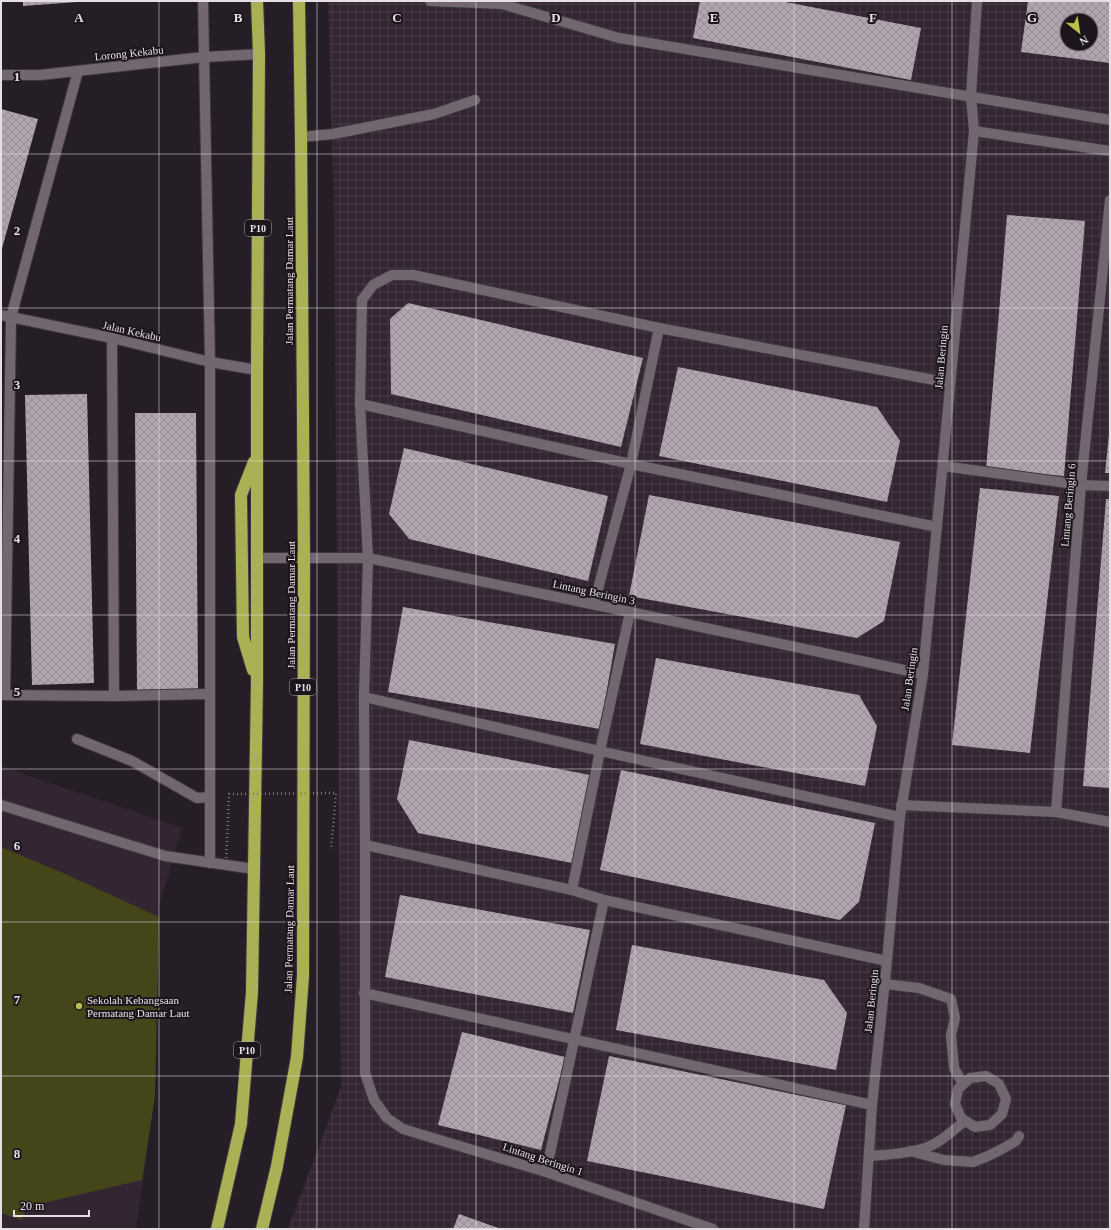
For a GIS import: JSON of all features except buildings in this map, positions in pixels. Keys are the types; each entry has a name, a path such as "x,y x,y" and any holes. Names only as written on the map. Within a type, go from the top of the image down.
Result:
{"highway":[{"name":"P10","path":"217,1229 241,1124 252,992 257,682 259,54 257,1"},
{"name":"Jalan Permatang Damar Laut","path":"262,1229 277,1166 297,1057 303,976 304,558 299,1"},
{"path":"257,456 241,495 243,637 257,682"}],"street":[{"path":"203,1 210,362 210,863"},
{"path":"430,1 502,4 620,38 1110,120"},
{"name":"Jalan Beringin","path":"864,1229 872,1105 885,984 901,804 923,674 974,131 971,96 977,1"},
{"name":"Lorong Kekabu","path":"1,75 40,75 204,57 259,54"},
{"path":"78,71 12,318 3,695 114,696 209,694"},
{"path":"301,137 333,134 434,114 475,100"},
{"path":"974,131 1110,151"},
{"name":"Lintang Beringin 6","path":"1056,812 1081,485 1110,200"},
{"name":"Lintang Beringin 1","path":"713,1229 546,1172 403,1129 387,1118 374,1100 364,1073 364,697 368,558 360,404 362,300 373,285 392,275 414,274 659,328 950,383"},
{"name":"Jalan Kekabu","path":"1,315 112,338 210,362 257,370"},
{"path":"594,604 631,464 659,328"},
{"path":"112,338 114,696"},
{"path":"360,404 631,464 937,527"},
{"path":"942,466 1081,485 1110,486"},
{"name":"Lintang Beringin 3","path":"257,558 368,558 594,604 923,674"},
{"path":"572,890 630,612"},
{"path":"364,697 900,817"},
{"path":"77,740 132,761 197,798 210,797"},
{"path":"901,804 1056,812 1110,822"},
{"path":"1,805 165,856 254,869"},
{"path":"365,845 572,890 604,900 887,961"},
{"path":"546,1172 604,900"},
{"path":"885,984 919,988 951,999 955,1018 951,1035 954,1068 963,1084"},
{"path":"364,993 872,1105"},
{"path":"986,1076 999,1084 1006,1098 1002,1114 990,1125 975,1126 965,1121 961,1118 955,1104 958,1089 970,1078 986,1076"},
{"path":"869,1156 930,1147 943,1139 965,1121"},
{"path":"910,1151 944,1160 973,1162 1002,1149 1016,1141 1019,1136"}],"path":[{"path":"226,866 229,794 336,793 331,850"}],"shaded area":[{"path":"328,1 1110,1 1110,1229 288,1229 341,1087 334,214"},
{"name":"Sekolah Kebangsaan Permatang Damar Laut","path":"1,766 182,828 159,907 155,1096 136,1229 1,1229"}],"green space":[{"name":"Sekolah Kebangsaan Permatang Damar Laut","path":"1,847 63,873 159,917 155,1096 142,1180 26,1207 22,1220 1,1213"}],"place":[{"name":"Sekolah Kebangsaan Permatang Damar Laut","path":"79,1006"}]}
